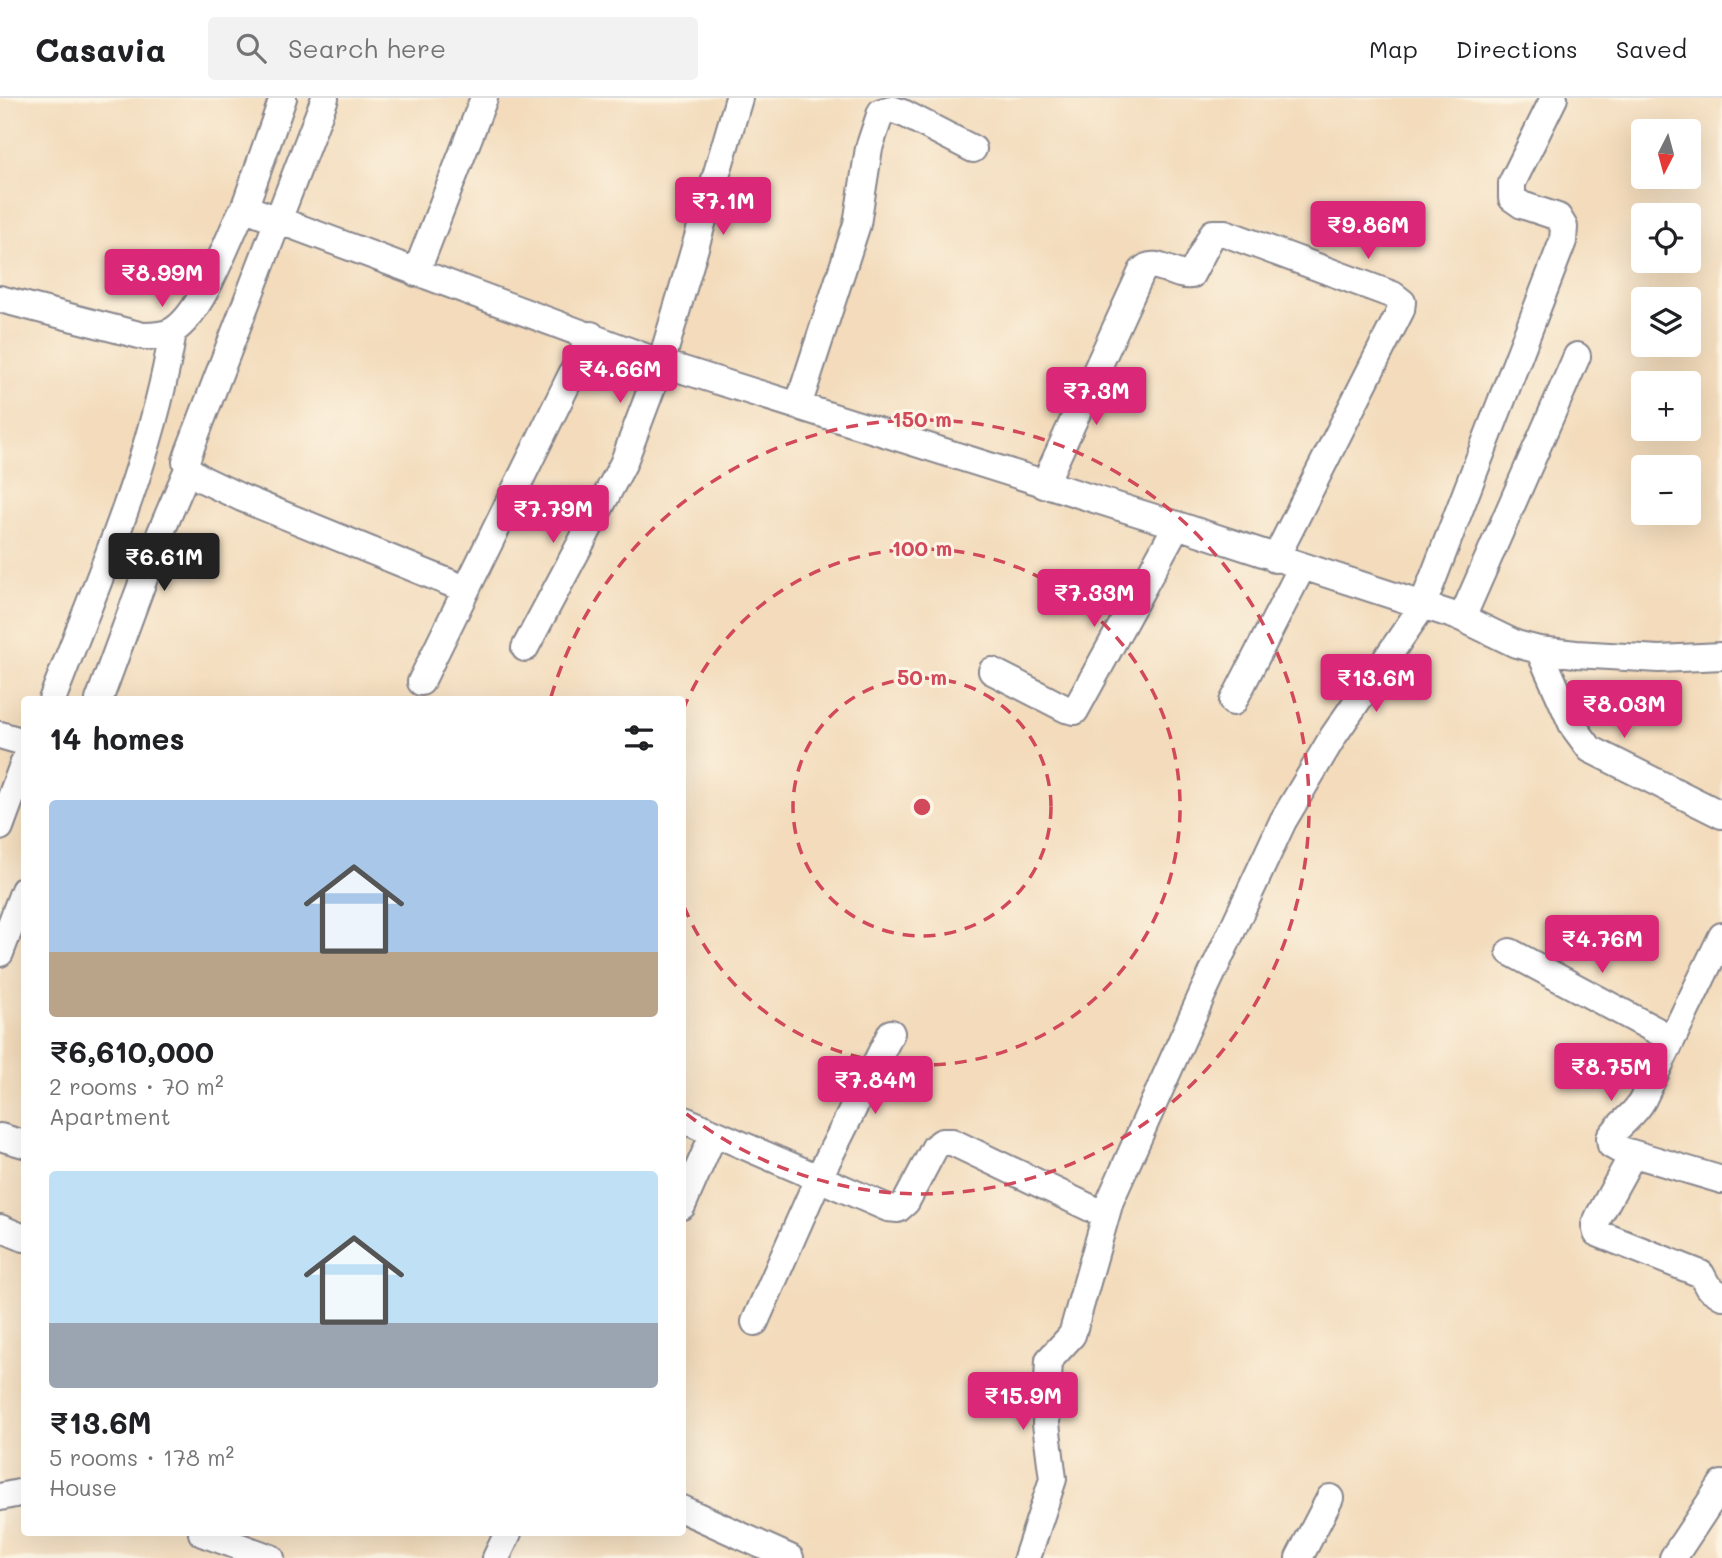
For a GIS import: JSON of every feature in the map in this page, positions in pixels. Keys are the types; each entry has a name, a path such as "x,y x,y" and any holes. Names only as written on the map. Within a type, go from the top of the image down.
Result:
{"street":[{"path":"100,696 161,532 188,470 186,461 259,213 283,98"},
{"path":"0,299 143,336 154,337 173,331 190,314 259,213 325,98"},
{"path":"416,273 484,98"},
{"path":"525,648 622,464 661,363 739,98"},
{"path":"1027,1558 1054,1479 1046,1424 1049,1360 1072,1335 1105,1216 1202,995 1283,821 1334,735 1422,607 1563,241 1564,228 1558,217 1522,205 1512,198 1512,183 1554,98"},
{"path":"798,406 857,223 869,148 881,112 891,109 905,114 973,149"},
{"path":"259,213 661,363 1177,525 1462,618 1516,644 1539,650 1658,659 1722,656"},
{"path":"1044,485 1142,271 1146,266 1152,265 1180,275 1191,275 1213,233 1224,233 1393,295 1402,302 1401,310 1275,559"},
{"path":"54,696 131,495 159,405 173,331"},
{"path":"421,682 591,335"},
{"path":"1462,618 1577,356"},
{"path":"188,470 242,498 465,589"},
{"path":"992,671 1066,709 1075,711 1177,525"},
{"path":"1233,702 1302,567"},
{"path":"1539,650 1573,726 1590,749 1722,815"},
{"path":"0,735 21,741"},
{"path":"3,813 21,769"},
{"path":"0,953 21,898"},
{"path":"1722,936 1637,1111 1609,1138 1611,1145 1618,1150 1722,1180"},
{"path":"1510,952 1672,1039"},
{"path":"755,1322 818,1179 891,1033"},
{"path":"686,1121 888,1208 898,1209 906,1202 935,1147 942,1142 952,1142 1105,1216"},
{"path":"686,1197 714,1133"},
{"path":"0,1137 21,1143"},
{"path":"1633,1154 1599,1216 1595,1225 1597,1233 1701,1274 1713,1292 1722,1296"},
{"path":"0,1228 21,1237"},
{"path":"1673,1558 1722,1484"},
{"path":"0,1497 21,1493"},
{"path":"1299,1558 1331,1498"},
{"path":"686,1511 790,1558"},
{"path":"216,1536 235,1540 271,1558"},
{"path":"496,1558 507,1536"}]}
